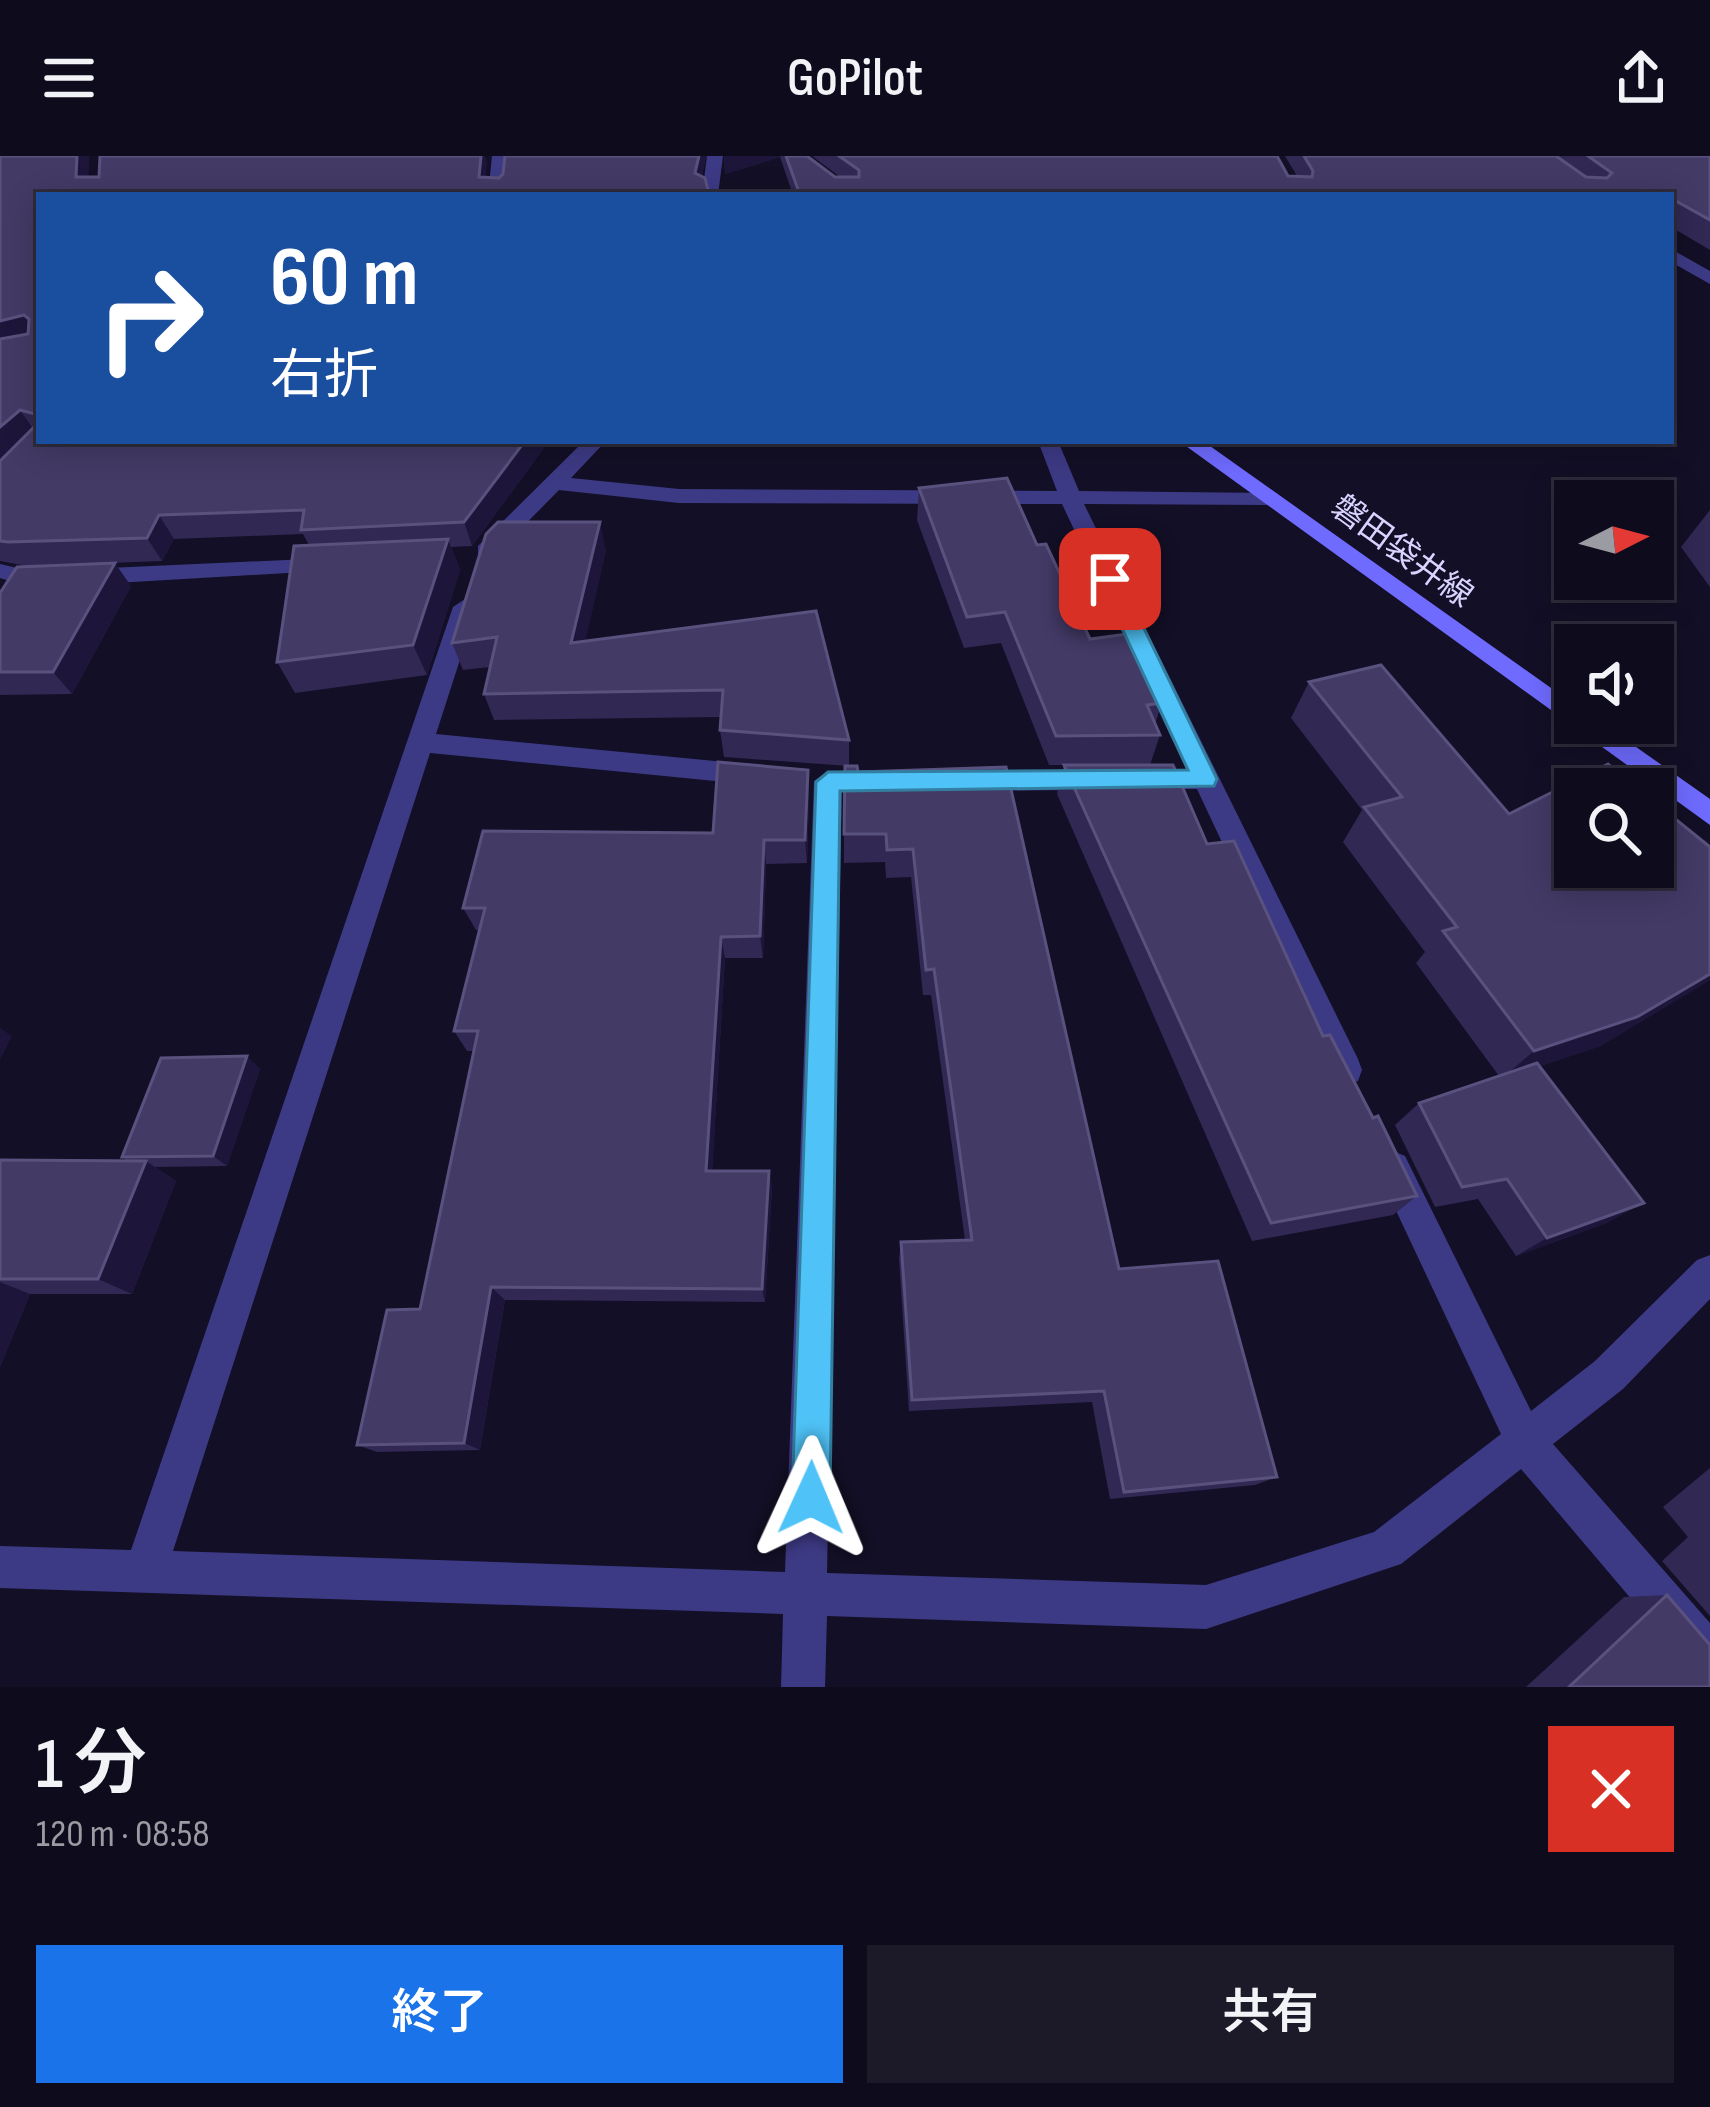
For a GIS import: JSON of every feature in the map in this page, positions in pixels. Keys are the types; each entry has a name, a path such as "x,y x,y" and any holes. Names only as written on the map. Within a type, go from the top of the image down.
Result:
{"main road":[{"name":"磐田袋井線","path":"1193,444 1554,703"},
{"path":"1612,744 1710,814"}],"street":[{"path":"496,192 500,156"},
{"path":"710,192 715,156"},
{"path":"1674,256 1710,280"},
{"path":"145,1572 423,743 468,558 593,444"},
{"path":"1049,444 1360,1100"},
{"path":"554,483 680,496 1269,498"},
{"path":"0,571 19,587 364,563"},
{"path":"423,743 816,780 808,1593 803,1687"},
{"path":"946,781 1205,779"},
{"path":"1380,1142 1525,1442 1710,1657"},
{"path":"0,1567 1206,1607 1386,1549 1609,1375 1710,1273"}],"building":[{"path":"0,156 77,156 76,177 99,177 100,156 481,156 479,177 499,178 505,156 699,156 695,173 705,178 708,192 36,192 36,414 20,410 0,427 0,339 28,334 29,319 24,315 0,321"},
{"path":"786,156 807,156 835,177 859,177 859,170 839,156 1277,156 1288,176 1312,177 1304,156 1556,156 1586,177 1607,178 1612,173 1588,156 1710,156 1710,220 1674,201 1674,192 799,192"},
{"path":"36,425 36,444 523,444 464,522 301,530 304,510 159,515 147,538 0,541 0,461"},
{"path":"1007,478 1037,545 1046,544 1090,639 1128,634 1162,703 1147,705 1160,735 1056,736 1005,612 967,617 919,488"},
{"path":"498,522 600,522 571,643 816,611 849,740 720,730 723,690 484,694 497,637 452,643 486,534"},
{"path":"448,539 413,645 277,662 294,546"},
{"path":"115,563 53,672 0,672 0,593 17,567"},
{"path":"1381,665 1509,814 1554,791 1554,888 1674,888 1674,818 1710,847 1710,974 1637,1017 1534,1051 1443,931 1457,927 1364,807 1402,797 1309,682"},
{"path":"718,762 808,770 805,840 764,840 760,936 721,937 706,1171 769,1171 762,1289 491,1287 464,1443 357,1445 387,1310 420,1309 478,1031 454,1031 485,908 463,908 483,831 713,833"},
{"path":"1064,765 1173,765 1207,844 1234,841 1323,1036 1330,1035 1373,1118 1378,1116 1417,1196 1271,1223"},
{"path":"845,766 857,766 858,772 1006,767 1119,1269 1218,1261 1277,1477 1124,1492 1104,1391 912,1400 901,1242 972,1240 934,969 926,970 913,849 887,850 886,834 844,834"},
{"path":"247,1056 213,1156 122,1157 161,1058"},
{"path":"1537,1063 1644,1203 1547,1238 1507,1179 1462,1187 1419,1103"},
{"path":"0,1160 146,1161 98,1279 0,1279"},
{"path":"1667,1595 1710,1645 1710,1687 1569,1687"}],"route":[{"path":"811,1498 828,782 1205,779 1110,579"}]}
